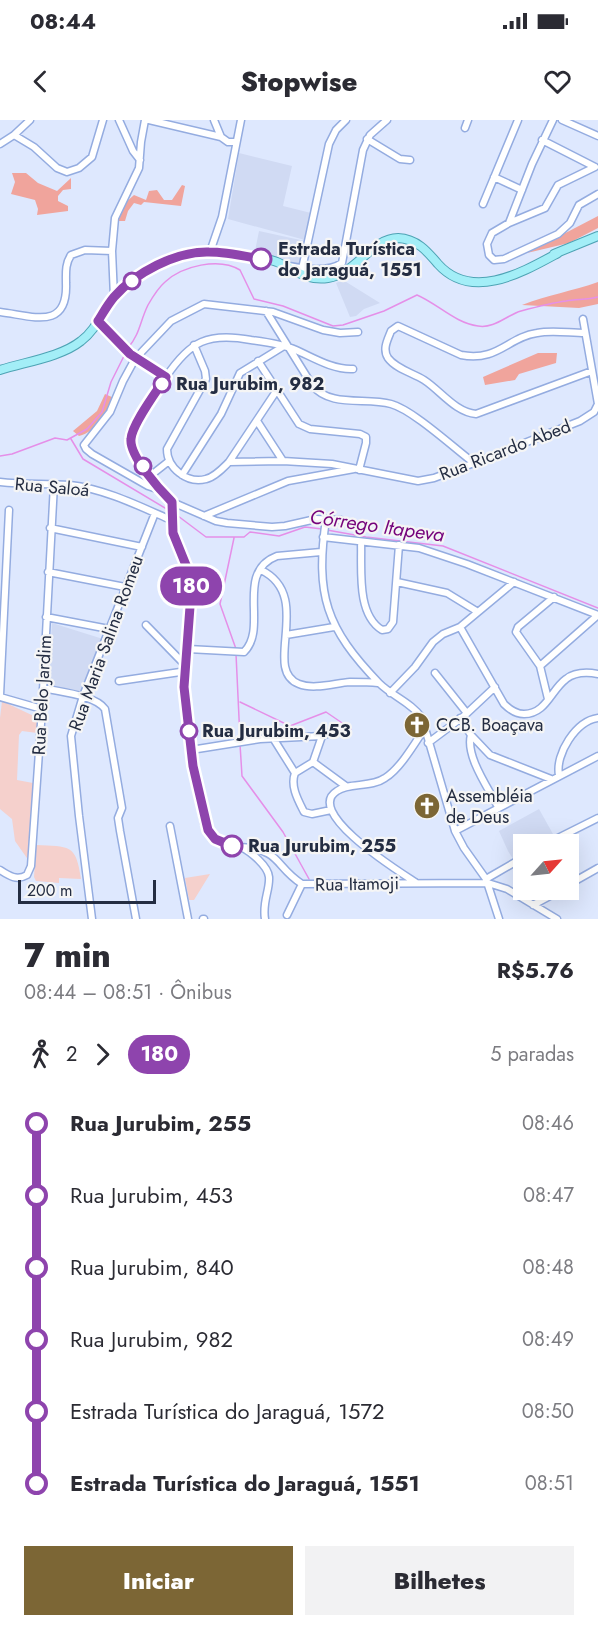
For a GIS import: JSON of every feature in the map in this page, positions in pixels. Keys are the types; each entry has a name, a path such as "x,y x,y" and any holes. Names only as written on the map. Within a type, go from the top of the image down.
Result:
{"main road":[{"path":"0,370 72,347 90,333 114,297 132,281 163,263 194,253 210,252 277,262 292,272 316,278 333,276 351,269 381,244 399,238 421,245 448,274 465,281 480,283 598,236"}],"street":[{"path":"1,141 14,135 30,120"},
{"path":"14,135 34,147 57,168 67,172 79,168 92,157 103,120"},
{"path":"119,120 140,161"},
{"path":"114,297 112,251 115,218 136,176 147,120 221,137 228,142 236,142"},
{"path":"214,120 221,137"},
{"path":"210,252 224,208 241,120"},
{"path":"302,269 322,167 337,120"},
{"path":"336,129 346,120"},
{"path":"292,272 302,269 336,267 344,260 360,161 367,139 387,120"},
{"path":"465,128 468,120"},
{"path":"483,204 518,120"},
{"path":"509,223 542,140 553,120"},
{"path":"562,120 598,136"},
{"path":"367,139 400,159 410,160"},
{"path":"542,140 596,167"},
{"path":"596,167 558,185 545,208 492,233 488,250 494,260 504,259 558,234 570,223 579,206 598,194"},
{"path":"494,177 522,190"},
{"path":"0,312 37,316 56,315 63,309 66,301 66,264 71,255 85,250 112,251"},
{"path":"277,262 302,269"},
{"path":"160,490 148,486 88,452 85,447 86,442 110,412 132,356 171,321 204,304 266,311 323,330 340,333 358,332"},
{"path":"266,311 286,346 312,385 322,395 343,400 384,403 400,408 474,463"},
{"name":"Rua Ricardo Abed","path":"229,462 283,461 332,464 418,481 434,478 580,421 594,412 598,404 583,319"},
{"path":"98,321 132,356 166,377"},
{"path":"585,333 537,333 493,353 472,357 461,355 398,327 391,331 385,350 392,363 425,381 453,404 471,414 483,413 592,371"},
{"path":"341,520 316,519 272,527 227,523 204,516 172,502 160,490 134,451 131,439 135,427 184,353 194,345 209,339 223,336 286,346 338,368 352,369"},
{"path":"194,345 205,370 206,379 171,438 167,449 169,461 182,475 196,480 206,479 220,471 229,462 277,390"},
{"path":"182,475 220,414 237,377 244,369 286,346"},
{"path":"588,354 598,351"},
{"path":"204,516 288,481 357,469 366,437 360,434 304,427 294,418 258,361"},
{"path":"257,421 283,461"},
{"path":"150,476 169,461"},
{"name":"Rua Saloá","path":"0,482 72,485 99,491 171,520"},
{"name":"Rua Belo Jardim","path":"0,870 19,878 30,872 42,709 54,484"},
{"path":"172,502 171,520 176,544 192,580 185,697 191,750 204,823 215,839 240,847 256,858 269,876 264,905 265,919"},
{"path":"9,510 3,565 0,696 42,709"},
{"name":"Rua Maria Salina Romeu","path":"93,919 72,747 73,727 155,513"},
{"path":"326,519 321,552 324,595 334,627 378,682 419,714 455,831 487,881 499,919"},
{"path":"0,524 9,524"},
{"path":"50,528 142,547"},
{"path":"323,537 399,545 442,555 598,615 540,666"},
{"path":"361,542 364,602 370,618 382,630 388,629 393,622 399,545"},
{"path":"188,650 237,653 247,650 253,627 255,581 268,560 277,556 321,552"},
{"path":"261,570 275,578 281,588 287,610 284,661 288,676 296,683 308,686 378,682"},
{"path":"48,572 125,587"},
{"path":"397,582 447,593 478,612"},
{"path":"390,693 415,667 433,642 443,634 460,627 514,582"},
{"path":"548,699 540,666 519,638 516,630 554,597"},
{"path":"46,617 109,629"},
{"path":"146,625 187,669"},
{"path":"286,635 334,627"},
{"path":"460,627 508,708 521,714 535,712 544,706 560,684 573,675 591,672 598,674"},
{"path":"119,681 187,669"},
{"path":"435,673 466,712"},
{"path":"428,743 495,687"},
{"path":"43,688 83,696 103,705 122,808 118,818 136,919"},
{"path":"460,718 471,735 490,754 551,780"},
{"path":"559,775 559,766 574,732 585,722 598,718"},
{"path":"415,882 360,843 331,810 331,798 340,789 379,782 388,777 425,728"},
{"path":"191,750 273,738 322,736 336,730"},
{"path":"471,735 470,744 476,764 498,807"},
{"path":"295,773 313,762 322,736"},
{"path":"273,738 295,773 293,783 295,792 304,812 312,814 331,810"},
{"path":"455,831 598,756"},
{"path":"313,762 347,788"},
{"path":"566,834 598,818"},
{"path":"170,826 188,919"},
{"name":"Rua Itamoji","path":"240,847 262,850 272,855 302,884 487,881"},
{"path":"487,881 513,864"},
{"path":"579,879 598,868"},
{"path":"487,881 507,889 557,919"},
{"path":"286,915 302,884"},
{"path":"533,905 542,900"}],"shaded area":[{"path":"239,153 292,166 283,206 311,213 305,240 228,219"},
{"path":"12,173 26,173 38,183 57,191 71,178 71,189 63,190 58,196 58,201 68,206 68,211 37,215 35,200 11,194 15,182"},
{"path":"182,185 185,186 181,206 134,203 125,221 118,221 125,203 134,195 146,200 149,191 157,190 164,200 172,200"},
{"path":"598,216 598,228 569,243 527,253"},
{"path":"259,231 305,241 300,264 285,262 259,250 255,251"},
{"path":"343,280 380,303 350,317 336,283"},
{"path":"598,282 598,304 579,308 522,305 541,298"},
{"path":"538,353 557,353 556,363 519,374 515,380 485,385 483,377"},
{"path":"105,394 114,398 105,416 91,430 79,436 73,431 97,411"},
{"path":"52,623 103,639 81,694 48,688"},
{"path":"2,701 38,718 37,733 22,731 19,735 17,780 33,783 29,861 15,841 12,819 0,809"},
{"path":"539,809 553,834 513,834 513,859 499,831"},
{"path":"36,845 69,849 76,859 81,879 59,878 59,883 36,881 34,877"},
{"path":"210,874 194,900 189,900 185,878"}],"waterway":[{"path":"128,348 148,305 162,284 172,276 201,265 222,264 240,270 254,299 283,306 333,326 343,325 384,311 417,295 454,317 478,326 495,324 532,308 598,297"},
{"path":"0,456 12,454 55,438 67,440 87,429 102,412 111,382 126,352"},
{"name":"Córrego Itapeva","path":"71,439 83,459 170,511"},
{"name":"Córrego Itapeva","path":"174,513 206,537 244,537 250,532 279,536 305,527 322,529"},
{"name":"Córrego Itapeva","path":"327,530 443,546 598,608"},
{"path":"234,538 220,604 236,649"},
{"path":"236,654 240,739"},
{"path":"240,702 290,726 326,712 351,729"},
{"path":"240,744 242,776 283,832 309,879"}],"bus line":[{"name":"180","path":"232,846 211,836 204,823 193,766 184,687 187,668 191,574 173,533 172,502 160,490 131,444 135,427 166,377 130,354 98,321 114,297 130,282 163,263 194,253 210,252 261,259"}],"place":[{"name":"Estrada Turística do Jaraguá, 1551","path":"261,259"},
{"name":"Rua Jurubim, 982","path":"162,384"},
{"name":"CCB. Boaçava","path":"417,725"},
{"name":"Rua Jurubim, 453","path":"189,731"},
{"name":"Assembléia de Deus","path":"427,806"},
{"name":"Rua Jurubim, 255","path":"232,846"}]}
